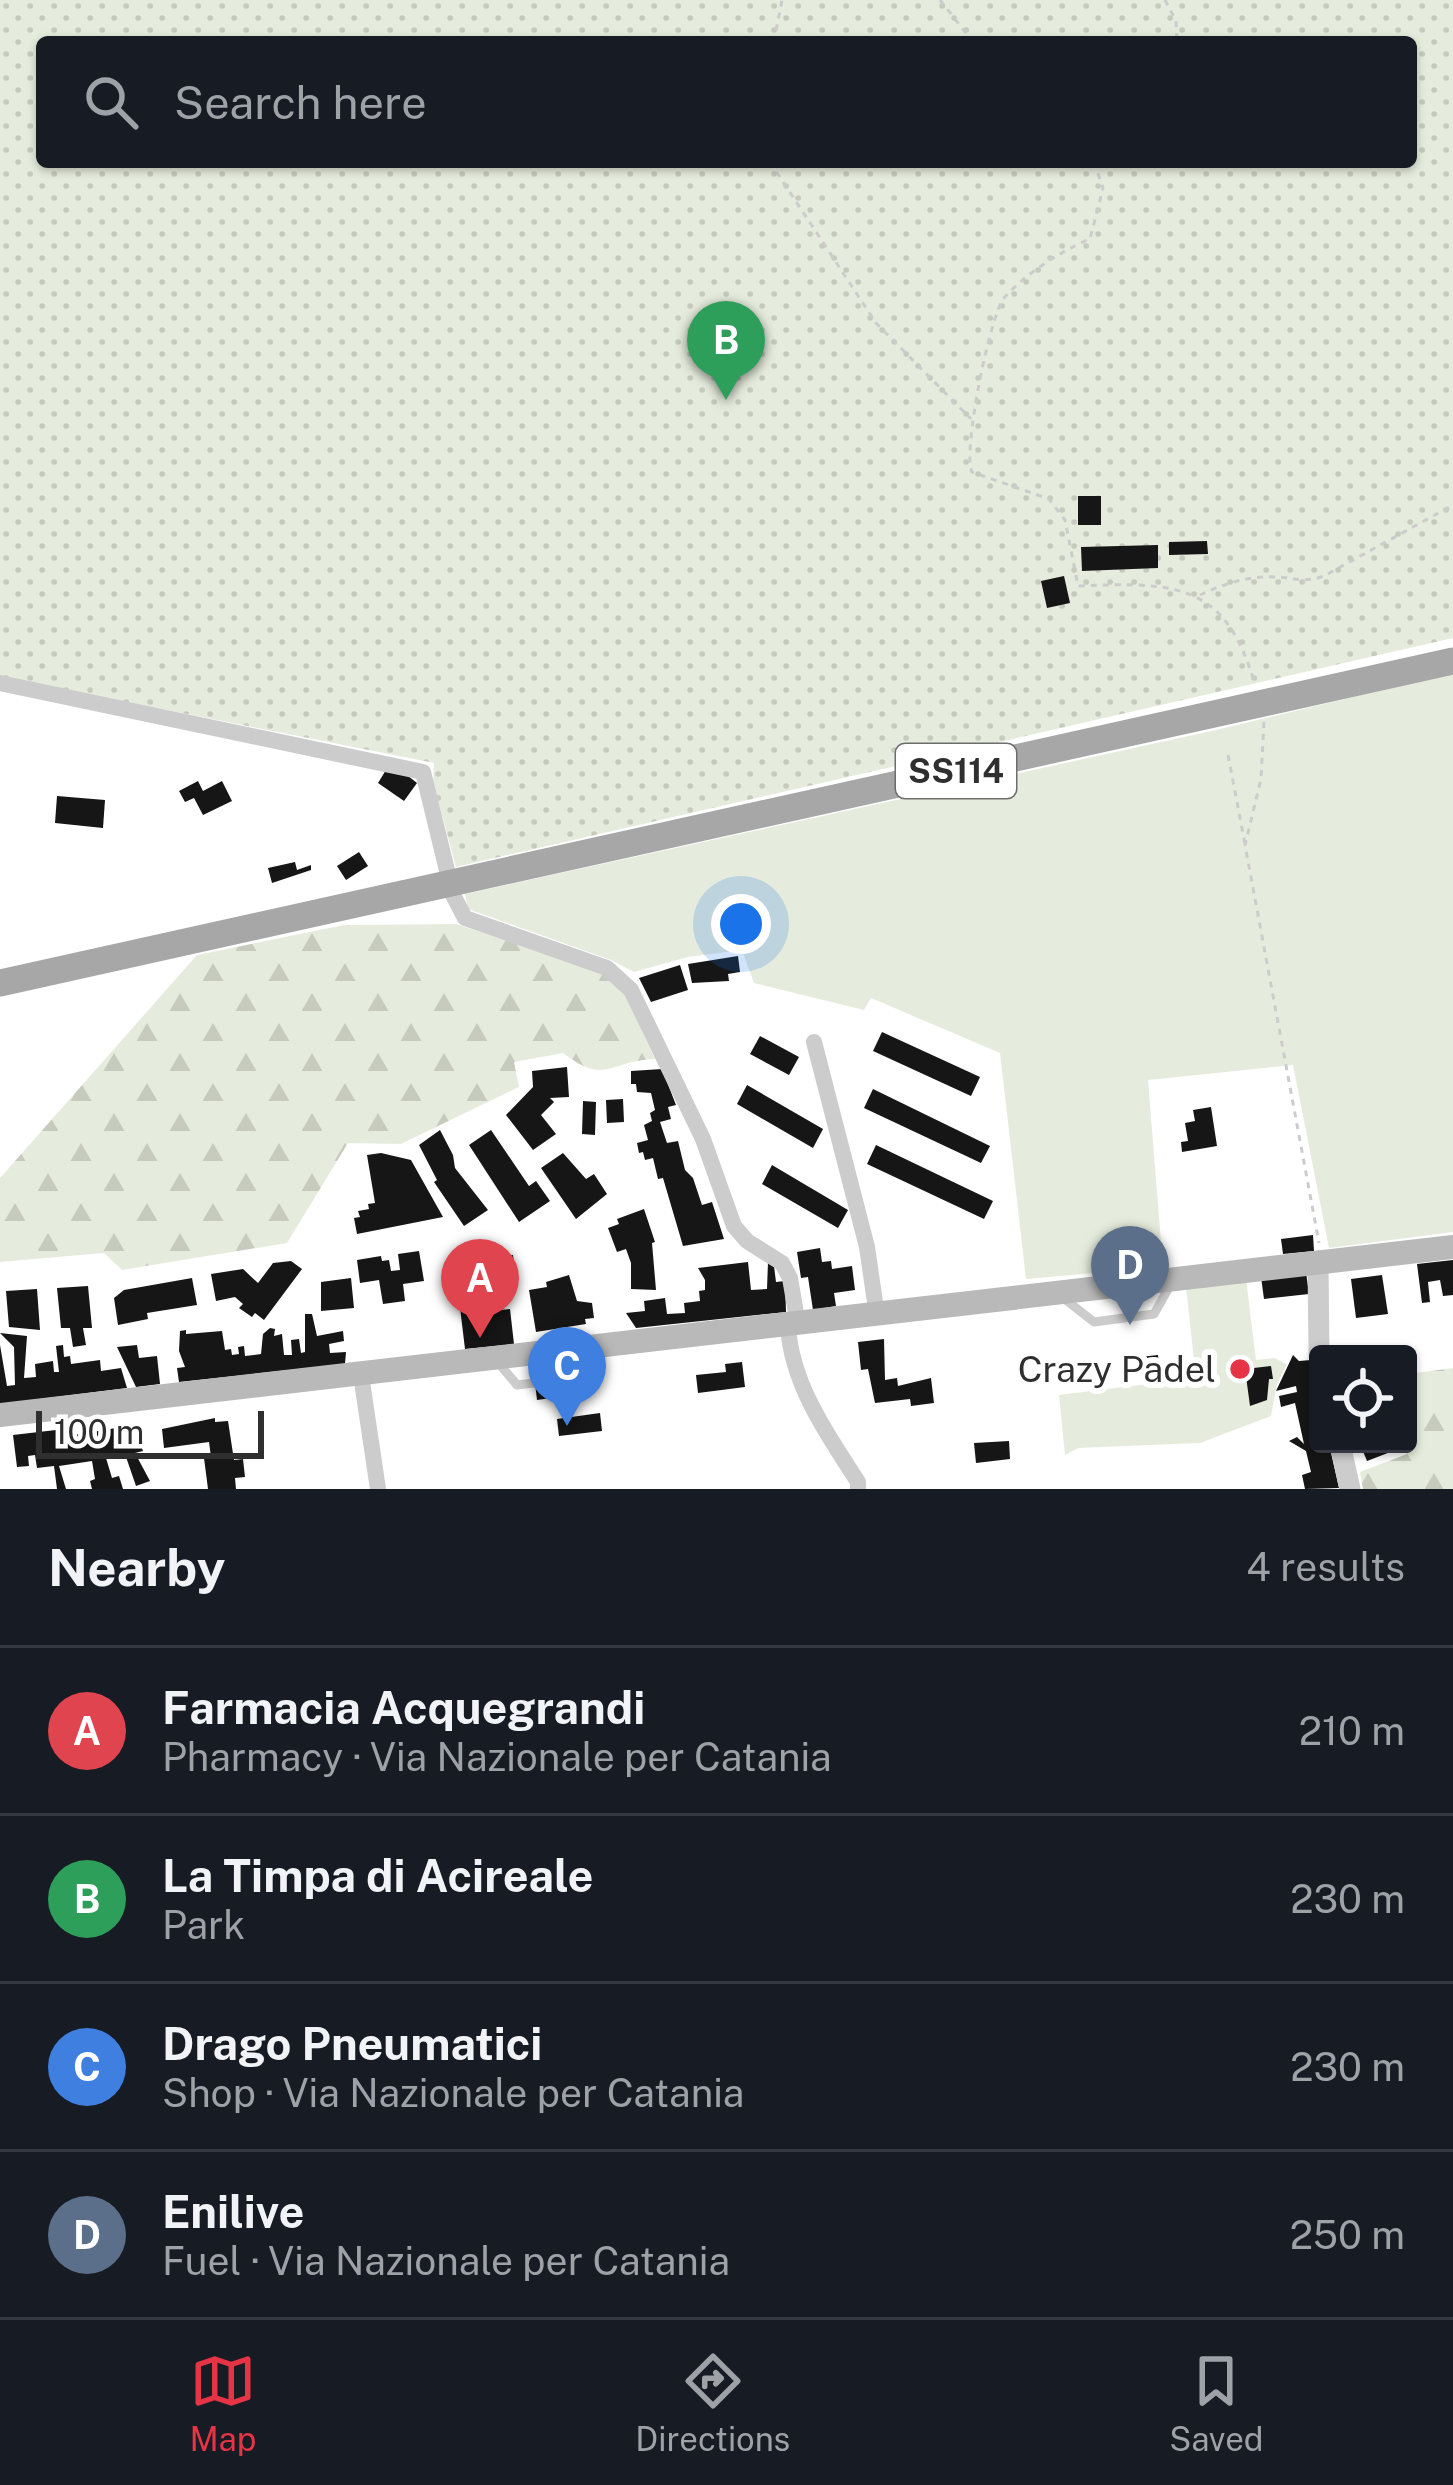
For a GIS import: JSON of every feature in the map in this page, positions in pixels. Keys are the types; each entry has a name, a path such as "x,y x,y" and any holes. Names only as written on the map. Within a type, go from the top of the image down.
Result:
{"main road":[{"name":"SS114","path":"0,983 1453,661"},
{"path":"0,1415 1453,1247"}],"street":[{"path":"0,683 423,772 453,895 466,918 607,968 631,990 703,1139 734,1226 782,1263 790,1278 799,1376 816,1417 858,1489"},
{"path":"814,1042 867,1246 877,1316"},
{"path":"1319,1345 1320,1261"},
{"path":"361,1375 378,1489"},
{"path":"1342,1453 1350,1489"}],"path":[{"path":"775,36 782,0"},
{"path":"940,0 968,36"},
{"path":"1166,0 1177,36"},
{"path":"774,168 876,323 972,420"},
{"path":"1098,168 1103,188 1090,239 1057,257 1001,300 966,461 972,472 1049,499 1065,520 1078,586 1198,595 1255,577 1304,583 1453,505"},
{"path":"1198,595 1231,623 1244,647 1256,690"},
{"path":"1245,845 1261,779 1264,720"},
{"path":"1228,755 1320,1261"}],"green space":[{"path":"0,0 1453,0 1453,638 456,867 433,782 434,763 0,677"},
{"path":"1453,673 1453,1232 1329,1248 1293,1065 1148,1080 1163,1267 1026,1279 1000,1053 871,998 864,1010 754,983 742,950 688,957 634,972 468,909 465,894 1216,730"},
{"path":"456,924 603,972 625,994 655,1059 598,1070 563,1053 514,1062 519,1087 401,1144 348,1143 287,1243 122,1270 104,1253 0,1262 0,1178 197,955 344,925"},
{"name":"Crazy Padel","path":"1246,1279 1256,1360 1274,1358 1287,1364 1277,1384 1271,1416 1200,1443 1078,1448 1065,1455 1059,1395 1196,1378 1186,1287"},
{"path":"1453,1368 1453,1489 1363,1489 1360,1472 1417,1453 1417,1373"}],"building":[{"path":"1078,496 1101,496 1101,525 1078,525"},
{"path":"1207,541 1208,554 1169,555 1169,542"},
{"path":"1158,545 1158,568 1082,571 1081,547"},
{"path":"1064,576 1070,603 1047,608 1041,581"},
{"path":"386,770 403,772 417,783 404,801 378,783"},
{"path":"198,781 203,791 222,781 232,801 203,815 194,798 185,802 179,791"},
{"path":"57,796 105,800 103,828 55,823"},
{"path":"359,852 368,866 346,880 337,866"},
{"path":"295,862 297,870 311,865 311,870 272,883 268,868"},
{"path":"738,956 740,972 728,974 729,981 692,983 688,964"},
{"path":"680,965 688,990 651,1002 639,978"},
{"path":"882,1032 980,1077 971,1096 873,1051"},
{"path":"760,1036 799,1057 789,1075 750,1054"},
{"path":"567,1067 569,1097 550,1098 554,1102 541,1115 556,1134 533,1150 506,1115 533,1087 532,1071"},
{"path":"662,1069 676,1105 668,1107 671,1119 660,1122 667,1143 678,1141 685,1170 693,1178 702,1205 712,1202 724,1239 683,1246 663,1178 658,1179 653,1158 645,1160 643,1152 639,1153 637,1143 648,1140 644,1125 652,1121 650,1113 655,1110 651,1093 637,1092 636,1084 631,1084 631,1071"},
{"path":"747,1085 823,1129 813,1148 737,1104"},
{"path":"873,1089 990,1146 981,1163 864,1108"},
{"path":"623,1099 624,1122 607,1123 606,1100"},
{"path":"583,1101 596,1102 595,1135 582,1134"},
{"path":"1211,1107 1217,1146 1182,1152 1181,1142 1188,1141 1185,1123 1195,1121 1193,1110"},
{"path":"440,1130 455,1168 488,1210 464,1226 434,1182 419,1145"},
{"path":"491,1130 529,1186 536,1181 550,1201 519,1222 469,1145"},
{"path":"876,1145 993,1201 984,1219 867,1164"},
{"path":"563,1153 586,1179 594,1174 607,1194 576,1219 541,1168"},
{"path":"367,1155 411,1160 443,1217 357,1234 354,1218 360,1217 358,1211 375,1203"},
{"path":"772,1165 848,1210 838,1228 762,1184"},
{"path":"644,1209 655,1242 656,1290 631,1289 626,1249 617,1252 608,1228 619,1224 617,1219"},
{"path":"1313,1235 1314,1251 1283,1254 1281,1239"},
{"path":"820,1248 822,1262 831,1261 832,1269 852,1266 855,1290 834,1293 836,1306 813,1310 808,1277 801,1278 797,1252"},
{"path":"419,1251 424,1281 403,1284 405,1301 383,1304 379,1280 360,1283 357,1260 381,1256 382,1261 389,1260 391,1271 400,1270 398,1254"},
{"path":"513,1255 516,1281 489,1288 491,1311 510,1309 514,1344 465,1349 458,1291 483,1288 480,1258"},
{"path":"1453,1260 1453,1295 1443,1296 1440,1280 1428,1282 1430,1302 1422,1303 1417,1264"},
{"path":"291,1261 302,1269 264,1320 239,1308 243,1304 235,1297 216,1301 211,1274 243,1269 258,1283 273,1263"},
{"path":"748,1262 751,1290 767,1289 768,1262 774,1266 776,1282 785,1281 786,1312 636,1328 626,1313 645,1311 644,1301 665,1298 667,1314 685,1313 684,1303 700,1301 699,1291 705,1290 698,1268"},
{"path":"1306,1272 1309,1294 1264,1299 1261,1277"},
{"path":"569,1275 577,1301 592,1303 594,1318 585,1319 586,1324 536,1332 529,1290"},
{"path":"1382,1275 1388,1314 1356,1318 1351,1279"},
{"path":"192,1278 197,1305 147,1313 148,1319 118,1325 114,1298 124,1290"},
{"path":"351,1278 354,1308 321,1311 321,1282"},
{"path":"88,1286 92,1328 83,1328 86,1345 73,1347 70,1328 61,1328 57,1288"},
{"path":"37,1289 40,1330 9,1327 6,1291"},
{"path":"305,1314 312,1314 317,1336 343,1331 344,1341 329,1344 330,1353 346,1352 345,1364 179,1382 177,1368 185,1367 179,1351 180,1331 222,1331 225,1350 239,1354 238,1347 244,1346 245,1356 261,1354 263,1334 275,1329 274,1336 282,1334 284,1355 292,1355 291,1340 299,1339 301,1353 305,1352"},
{"path":"0,1333 27,1336 24,1378 36,1377 35,1364 53,1361 54,1372 59,1372 56,1346 63,1345 64,1357 70,1356 71,1364 100,1360 101,1371 121,1368 127,1388 0,1404 0,1345 7,1386 15,1385 14,1347"},
{"path":"884,1339 885,1380 897,1378 898,1386 931,1378 934,1403 911,1406 910,1399 875,1403 868,1369 861,1370 858,1342"},
{"path":"137,1345 139,1358 157,1356 160,1384 136,1387 117,1347"},
{"path":"1158,1355 1160,1372 1124,1376 1122,1359"},
{"path":"1293,1355 1299,1361 1309,1360 1309,1453 1331,1453 1339,1488 1305,1489 1302,1475 1311,1472 1306,1451 1289,1441 1297,1437 1304,1444 1295,1403 1281,1407 1279,1396 1297,1392 1296,1386 1276,1391"},
{"path":"742,1362 745,1387 698,1393 696,1375 726,1372 725,1364"},
{"path":"559,1364 562,1379 570,1378 572,1395 537,1400 535,1383 545,1381 542,1366"},
{"path":"1271,1366 1267,1400 1250,1406 1245,1369"},
{"path":"600,1413 602,1431 559,1436 557,1419"},
{"path":"215,1418 215,1422 228,1421 234,1460 243,1459 245,1477 235,1478 236,1489 208,1489 204,1458 211,1457 209,1442 164,1448 162,1429"},
{"path":"134,1425 143,1451 135,1453 150,1481 136,1486 125,1454 106,1458 112,1478 119,1476 123,1489 92,1489 92,1461 59,1466 66,1489 57,1489 54,1466 37,1468 35,1455 28,1456 29,1466 17,1467 13,1435 73,1428 74,1435"},
{"path":"1009,1441 1010,1459 976,1463 974,1443"},
{"path":"1364,1453 1388,1453 1367,1461"}],"place":[{"name":"La Timpa di Acireale","path":"726,400"},
{"name":"Enilive","path":"1130,1325"},
{"name":"Farmacia Acquegrandi","path":"480,1338"},
{"name":"Crazy Padel","path":"1240,1369"},
{"name":"Drago Pneumatici","path":"567,1426"}]}
